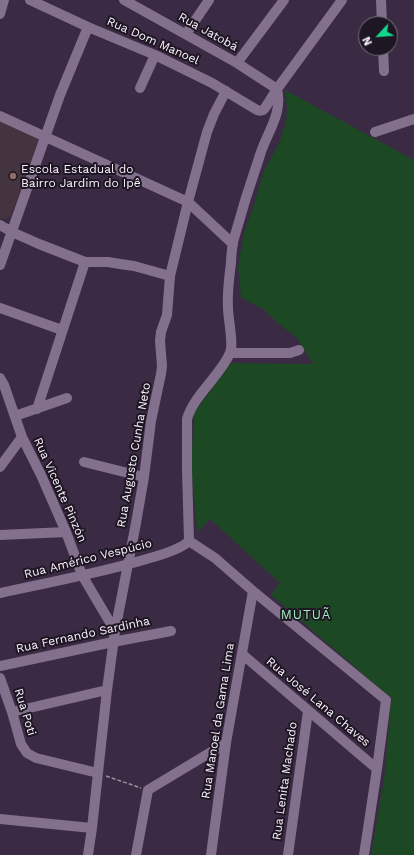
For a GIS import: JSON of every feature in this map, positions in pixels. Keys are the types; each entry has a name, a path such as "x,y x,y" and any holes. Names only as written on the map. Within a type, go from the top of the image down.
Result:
{"street":[{"path":"0,14 4,0"},
{"name":"Rua Dom Manoel","path":"30,0 88,27 155,55 212,82 257,110 262,111 265,108 277,89"},
{"path":"186,34 209,0"},
{"path":"237,63 284,0"},
{"path":"342,0 277,89 279,96 277,114 262,150 233,244 228,294 231,343 230,352 190,412 187,419 186,470 189,541 215,558 386,700 364,855"},
{"path":"381,0 382,16"},
{"name":"Rua Jatobá","path":"127,1 237,63 277,89"},
{"path":"0,265 60,95 88,27"},
{"path":"140,88 155,55"},
{"path":"383,56 384,71"},
{"name":"Rua Augusto Cunha Neto","path":"88,855 113,642 136,523 144,477 151,421 161,374 162,366 160,341 161,332 167,315 170,276 207,132 214,114 226,91"},
{"path":"0,116 188,202 233,244"},
{"path":"374,132 414,119"},
{"path":"0,225 38,244 85,262 108,262 134,266 170,276"},
{"path":"37,409 85,262"},
{"path":"0,308 62,330"},
{"path":"230,352 290,353 299,350"},
{"name":"Rua Vicente Pinzón","path":"0,378 4,385 22,437 41,475 66,532 82,575 115,631"},
{"path":"15,416 67,398"},
{"path":"0,467 22,437"},
{"path":"84,462 144,477"},
{"path":"0,534 66,532"},
{"name":"Rua Américo Vespúcio","path":"0,593 128,565 165,554 186,544 189,541"},
{"name":"Rua Manoel da Gama Lima","path":"211,855 226,743 253,591"},
{"name":"Rua Fernando Sardinha","path":"0,666 171,631"},
{"name":"Rua José Lana Chaves","path":"242,654 377,769"},
{"name":"Rua Poti","path":"0,678 21,744 27,753 36,758 98,773"},
{"path":"12,712 107,690"},
{"name":"Rua Lenita Machado","path":"288,855 308,711"},
{"path":"136,855 148,790 226,743"},
{"path":"0,819 92,828"}],"path":[{"path":"98,773 148,790"}],"shaded area":[{"name":"Escola Estadual do Bairro Jardim do Ipê","path":"0,120 41,137 11,215 7,219 0,218"}],"green space":[{"path":"285,90 414,160 414,855 371,855 385,773 391,698 271,595 280,583 210,519 197,533 191,468 194,413 231,363 313,364 297,338 263,309 241,298 238,266 244,233 263,173 280,141 286,122 287,109"}],"place":[{"name":"Escola Estadual do Bairro Jardim do Ipê","path":"13,176"}],"district":[{"name":"MUTUÃ","path":"306,615"}]}
